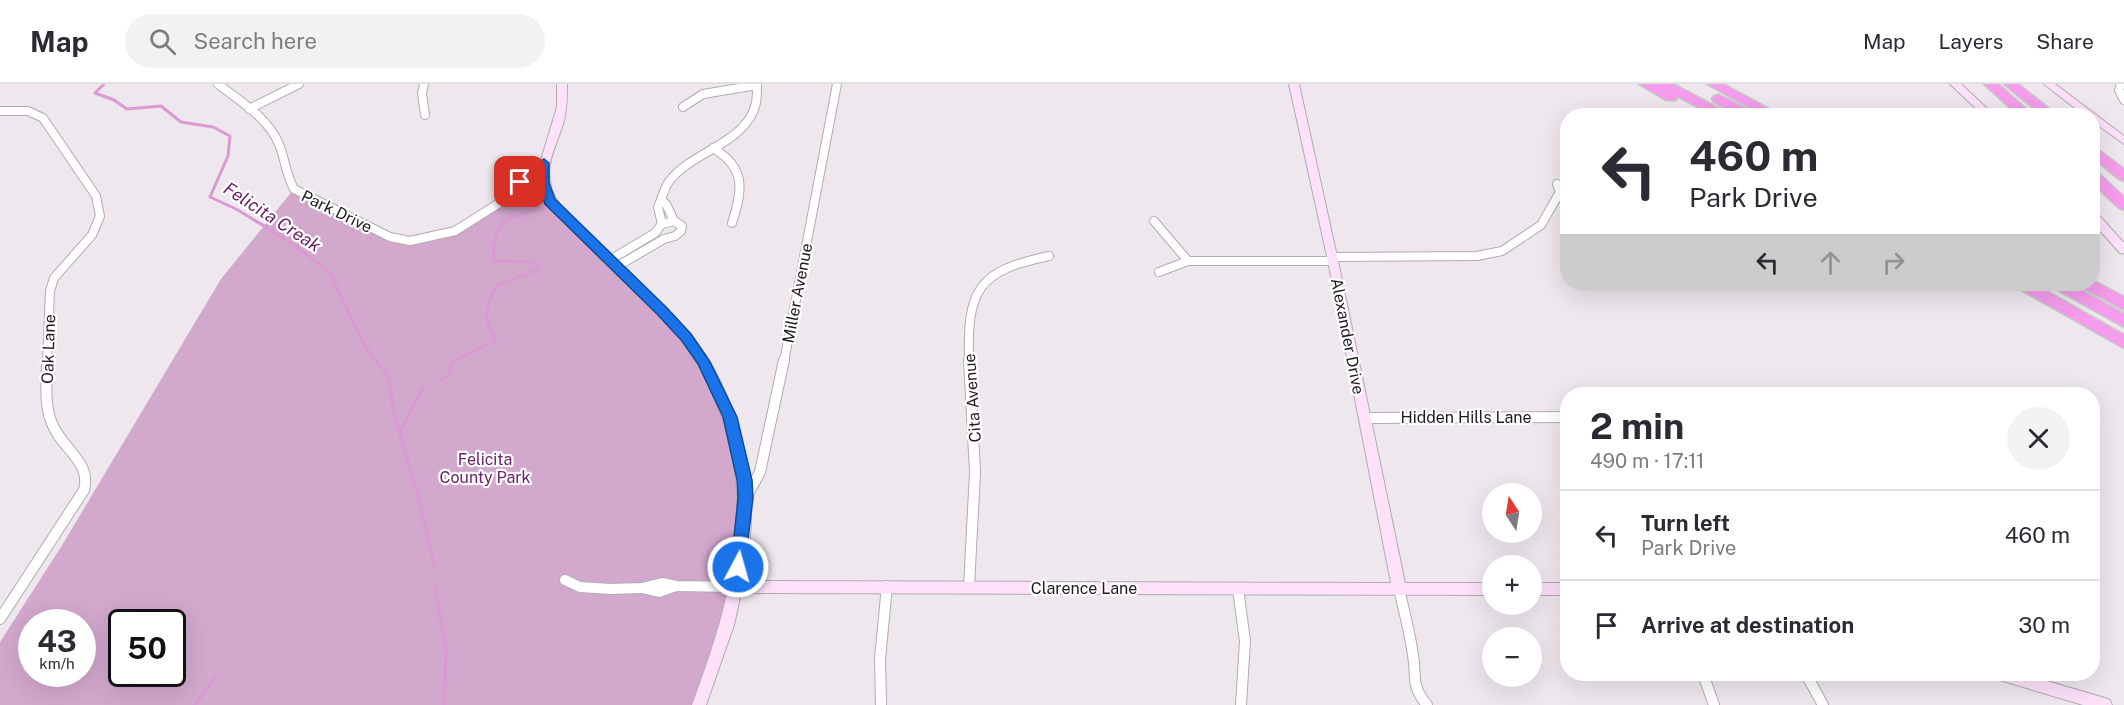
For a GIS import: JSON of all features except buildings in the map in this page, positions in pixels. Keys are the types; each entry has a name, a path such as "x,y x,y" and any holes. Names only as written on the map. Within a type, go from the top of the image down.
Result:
{"highway":[{"path":"1645,84 1693,108"},
{"path":"1663,84 1711,108"},
{"path":"1689,84 1735,108"},
{"path":"1713,84 1760,108"},
{"path":"1990,84 2018,108"},
{"path":"2010,84 2042,108"},
{"path":"2100,155 2124,176"},
{"path":"2100,182 2124,205"},
{"path":"2041,291 2123,322"},
{"path":"2054,291 2123,322"},
{"path":"2071,291 2123,322"},
{"path":"2094,291 2123,322"}],"street":[{"name":"Park Drive","path":"218,84 249,109 276,139 287,169 288,180 294,189 397,240 422,240 461,228 503,200 543,183"},
{"path":"249,109 299,84"},
{"path":"424,84 422,93 425,115"},
{"path":"562,84 563,106 544,163 545,192 556,208 681,331 703,362 730,417 740,453 746,498 736,587 726,632 699,705"},
{"name":"Miller Avenue","path":"746,498 760,472 772,423 837,84"},
{"name":"Alexander Drive","path":"1294,84 1333,259 1399,589"},
{"path":"1955,84 1981,108"},
{"path":"2049,84 2081,108"},
{"path":"2121,84 2119,90 2124,100"},
{"path":"662,224 658,207 668,183 686,165 745,126 755,110 757,85 703,94 683,107"},
{"name":"Oak Lane","path":"0,111 28,111 43,118 96,196 100,216 92,235 54,278 50,301 46,401 48,418 62,443 86,469 88,480 84,490 0,619"},
{"path":"2100,122 2124,141"},
{"path":"713,148 726,156 736,167 738,183 732,223"},
{"name":"Park Drive","path":"503,200 512,189 544,163"},
{"path":"1159,272 1188,261 1477,256 1502,251 1541,225 1560,192 1557,184"},
{"path":"613,263 675,236 681,231 682,226 674,221 666,204 661,200"},
{"path":"613,263 655,233 662,224 674,221"},
{"path":"1154,221 1188,261"},
{"path":"2100,224 2124,250"},
{"name":"Cita Avenue","path":"969,587 975,455 968,357 971,317 976,293 980,286 998,271 1020,262 1049,256"},
{"name":"Hidden Hills Lane","path":"1365,418 1560,417"},
{"name":"Clarence Lane","path":"565,580 580,587 642,588 661,592 675,586 1482,589"},
{"path":"881,705 880,659 887,586"},
{"path":"1238,589 1245,641 1241,705"},
{"path":"1399,589 1414,658 1413,676 1420,696 1427,705"},
{"path":"1542,589 1560,589"},
{"path":"1705,681 1714,705"},
{"path":"1810,681 1823,705"},
{"path":"2026,681 2105,705"}],"green space":[{"name":"Felicita County Park","path":"543,183 545,192 698,354 740,453 736,587 699,705 0,705 0,642 18,614 18,687 96,687 96,609 21,609 61,547 221,279 294,189 397,240 443,235"}],"waterway":[{"name":"Felicita Creak","path":"104,84 95,93 114,100 127,109 161,106 181,122 213,127 230,136 228,156 210,197 236,209 284,238 329,271 364,344 389,378 394,415 399,432"},
{"path":"439,381 447,377 454,360 494,342 487,315 489,302 496,286 537,270 539,264 534,262 493,261 495,239 500,226 505,221 532,210"},
{"path":"399,432 423,388"},
{"name":"Felicita Creak","path":"399,432 417,491 434,564"},
{"name":"Felicita Creak","path":"435,587 446,651 444,705"},
{"path":"195,705 215,678"}],"route":[{"path":"520,182 544,163 543,183 549,201 662,310 687,338 703,362 730,417 745,480 746,498 738,567"}]}
